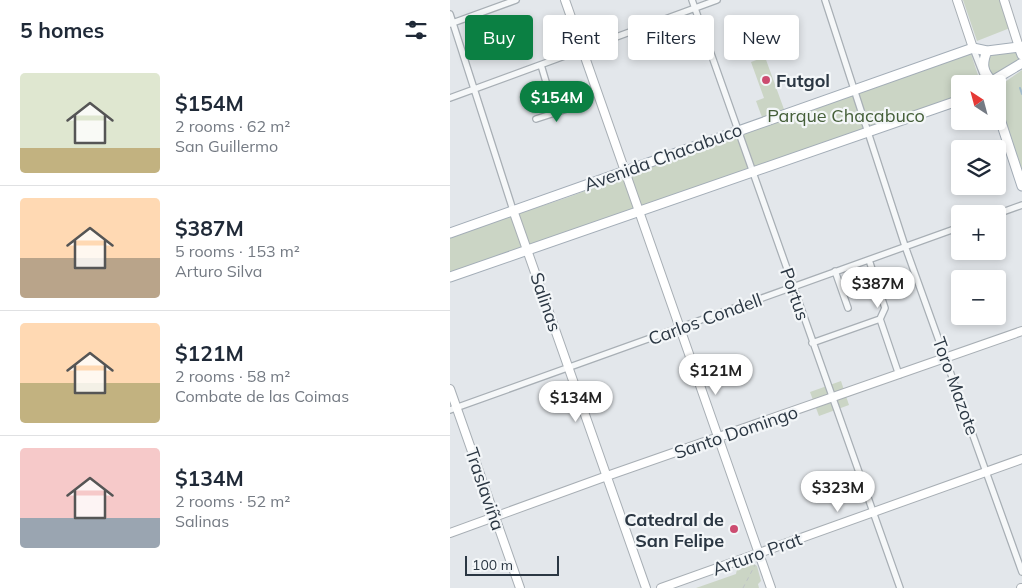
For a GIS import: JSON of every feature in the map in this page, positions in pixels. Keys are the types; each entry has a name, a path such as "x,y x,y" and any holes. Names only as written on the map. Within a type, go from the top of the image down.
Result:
{"main road":[{"path":"565,0 570,15"},
{"path":"957,0 973,48 987,51 1021,49 1004,0"},
{"name":"Avenida Chacabuco","path":"450,233 973,48"},
{"path":"987,51 983,61 987,75"},
{"path":"586,60 681,328 770,588"},
{"path":"1003,75 1022,63"},
{"path":"450,277 951,103"},
{"path":"1004,130 1022,186"},
{"name":"Salinas","path":"514,210 646,588"},
{"name":"Santo Domingo","path":"450,533 1022,331"},
{"name":"Traslaviña","path":"450,390 453,409 520,588"},
{"name":"Arturo Prat","path":"661,588 760,557 872,513 1022,459"}],"street":[{"path":"451,23 516,0"},
{"name":"Portus","path":"692,0 831,398 900,588"},
{"path":"618,36 717,0"},
{"name":"Toro Mazote","path":"825,0 905,246 1022,572"},
{"name":"Salinas","path":"450,14 451,23 475,89 514,210"},
{"path":"973,48 986,75"},
{"path":"450,98 555,60"},
{"path":"542,65 556,112"},
{"path":"536,119 573,107"},
{"path":"1006,211 1022,205"},
{"name":"Carlos Condell","path":"453,409 951,230"},
{"path":"812,343 880,319 886,308 869,260"},
{"path":"836,271 848,308"},
{"path":"880,319 898,375"}],"path":[{"path":"743,588 760,557"}],"green space":[{"path":"963,0 1000,0 1010,28 977,41"},
{"path":"1011,51 1019,56 1019,60 1002,74 991,75 986,60 997,53"},
{"name":"Parque Chacabuco","path":"971,54 978,75 951,75 951,99 450,272 450,236 566,198 852,93"},
{"name":"Futgol","path":"766,60 785,112 763,120 756,101 764,98 751,62"},
{"path":"1022,70 1022,172 1006,122 1006,81"},
{"path":"841,381 849,405 819,416 810,392"},
{"path":"754,564 757,566 761,581 758,584 759,588 696,588 736,574 737,569"}],"waterway":[{"path":"1020,88 1022,94"}],"place":[{"name":"Futgol","path":"766,80"},
{"name":"Catedral de San Felipe","path":"734,529"}]}
